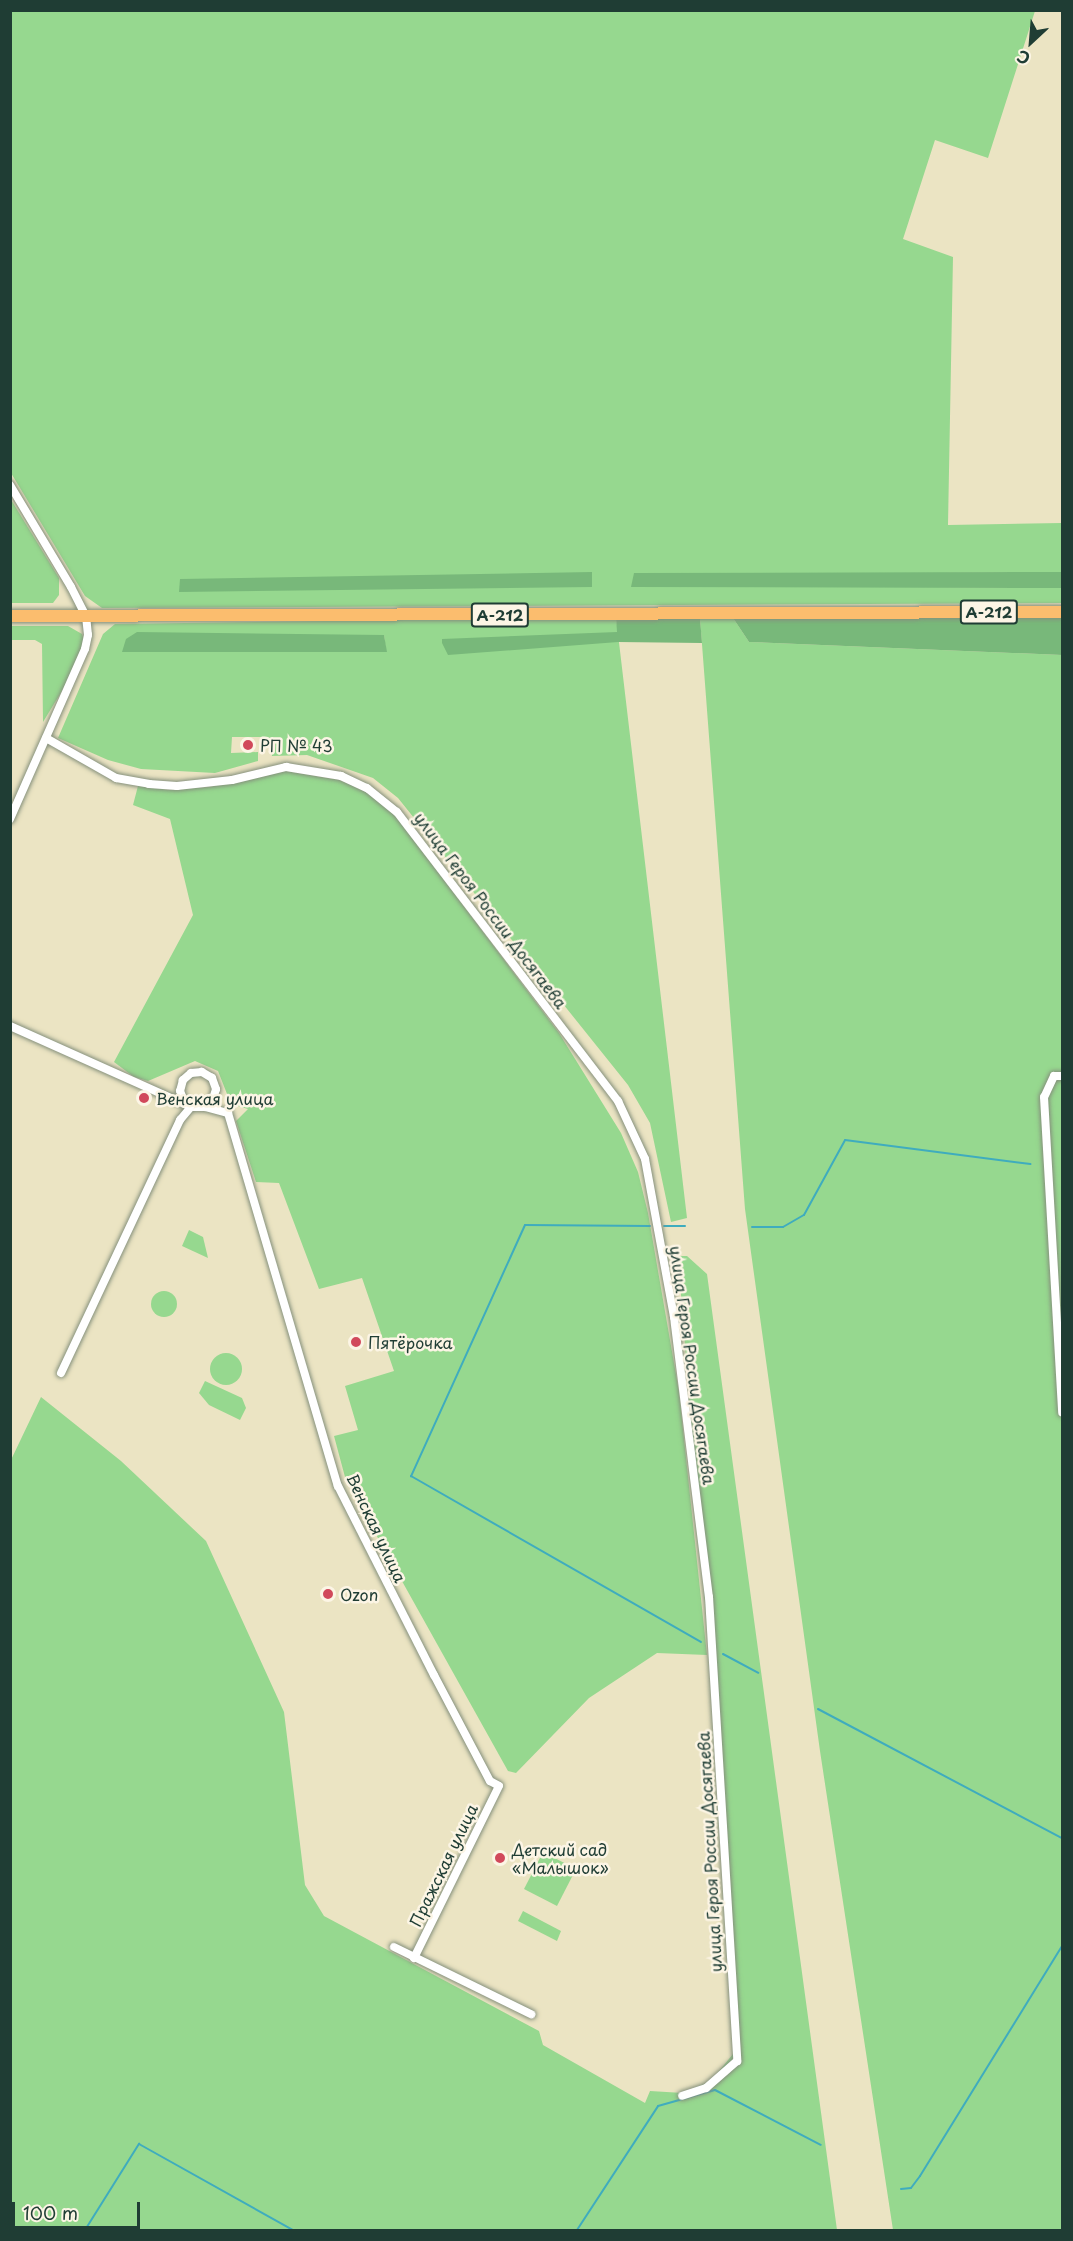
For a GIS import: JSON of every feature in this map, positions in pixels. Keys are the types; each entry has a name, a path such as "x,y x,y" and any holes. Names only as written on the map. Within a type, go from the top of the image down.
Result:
{"highway":[{"name":"А-212","path":"10,616 1062,612"}],"street":[{"path":"10,485 86,616 86,649 10,819"},
{"name":"улица Героя России Досягаева","path":"46,738 116,778 148,784 177,786 232,780 286,767 341,776 367,788 397,813 618,1101 645,1159 674,1317 710,1609 737,2061 706,2088 682,2096"},
{"path":"10,1026 187,1104 205,1107 213,1100 216,1089 212,1078 202,1072 191,1073 183,1080 180,1091 187,1104"},
{"path":"1062,1076 1054,1076 1044,1097 1062,1412"},
{"path":"61,1373 187,1104"},
{"name":"Венская улица","path":"205,1107 228,1113 338,1486 490,1781 499,1786"},
{"name":"Пражская улица","path":"414,1958 499,1786"},
{"path":"394,1947 531,2014"}],"green space":[{"path":"10,11 1035,11 988,158 935,140 903,239 953,257 948,525 1062,523 1062,572 940,573 935,587 1062,588 1062,603 102,608 85,596 11,473"},
{"path":"10,498 59,578 59,595 53,603 11,603"},
{"path":"592,572 592,587 179,592 180,579"},
{"path":"1062,572 1062,588 631,587 634,573"},
{"path":"616,617 687,1218 671,1222 650,1123 628,1085 398,798 373,778 307,755 272,756 268,737 232,737 231,753 258,752 258,761 215,773 141,769 108,760 58,738 103,634 115,624","holes":["384,635 386,652 122,652"]},
{"path":"616,617 700,618 702,643 618,642 448,655 442,643 442,639 617,632"},
{"path":"700,618 733,618 749,642 1062,655 1062,2230 893,2230 820,1751 745,1209"},
{"path":"733,618 1062,618 1062,655 749,642"},
{"path":"11,626 68,626 82,634 85,643 68,681 43,722 42,644 35,640 11,640"},
{"path":"137,632 384,635 387,652 122,652 126,639"},
{"path":"286,771 339,780 366,791 395,815 559,1033 621,1133 638,1172 648,1213 679,1392 707,1655 657,1653 589,1698 516,1773 508,1771 350,1488 358,1483 345,1477 334,1436 358,1430 345,1386 394,1371 362,1278 319,1289 279,1183 256,1182 236,1121 248,1109 231,1104 218,1071 195,1061 148,1081 134,1077 114,1062 193,915 170,819 133,805 138,786 169,790 209,787"},
{"path":"189,1230 203,1237 208,1258 182,1246"},
{"path":"678,1256 687,1256 707,1274 837,2230 11,2230 10,1462 41,1397 121,1461 206,1541 284,1712 305,1885 324,1916 539,2031 543,2045 645,2103 650,2091 683,2093 711,2081 733,2054 740,2054"},
{"path":"164,1291 173,1295 177,1304 173,1313 164,1317 155,1313 151,1304 155,1295"},
{"path":"226,1353 238,1357 242,1369 238,1381 226,1385 214,1381 210,1369 214,1357"},
{"path":"205,1381 242,1398 246,1408 240,1420 209,1405 199,1393"},
{"path":"543,1852 576,1869 557,1906 524,1889"},
{"path":"523,1911 561,1931 557,1941 518,1921"}],"waterway":[{"path":"752,1227 783,1227 804,1215 845,1140 1030,1164"},
{"path":"650,1226 525,1225 411,1476 701,1642"},
{"path":"664,1226 685,1226"},
{"path":"723,1654 758,1673"},
{"path":"818,1709 1062,1838"},
{"path":"901,2189 911,2188 920,2176 1062,1946"},
{"path":"577,2230 658,2106 715,2090 821,2145"},
{"path":"85,2230 139,2144 293,2230"}],"place":[{"name":"РП № 43","path":"248,745"},
{"name":"Венская улица","path":"144,1098"},
{"name":"Пятёрочка","path":"356,1342"},
{"name":"Ozon","path":"328,1594"},
{"name":"Детский сад «Малышок»","path":"500,1858"}]}
